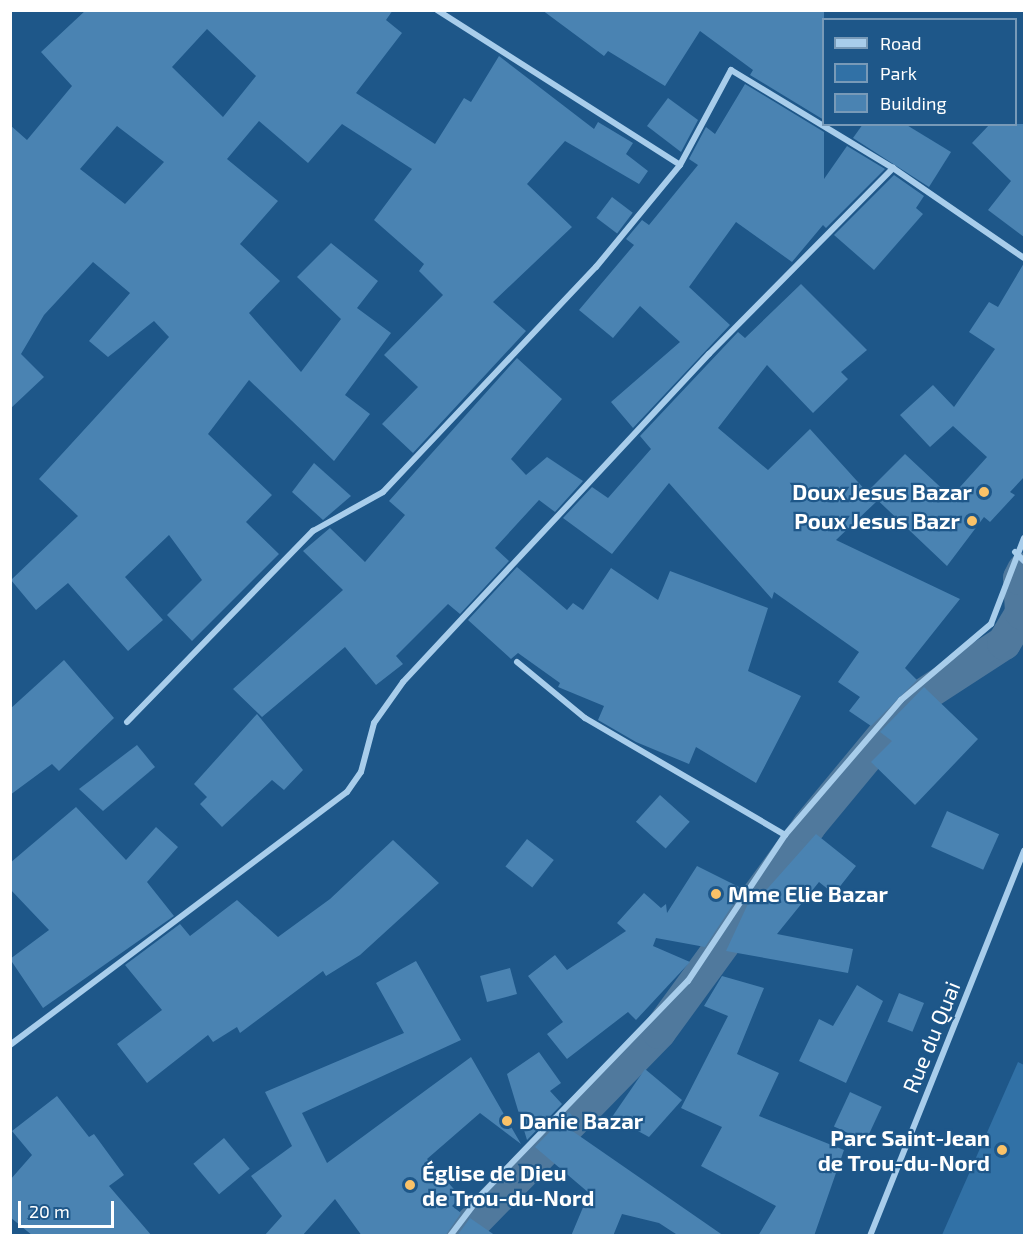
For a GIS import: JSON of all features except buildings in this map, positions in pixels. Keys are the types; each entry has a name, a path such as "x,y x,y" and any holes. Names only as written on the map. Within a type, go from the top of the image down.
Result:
{"street":[{"path":"437,10 680,165"},
{"path":"127,722 313,531 383,492 596,267 680,165 731,70 822,125"},
{"path":"824,126 893,168 1024,258"},
{"path":"10,1045 347,792 361,771 375,723 398,688 709,354 893,168"},
{"path":"450,1236 481,1195 688,981 786,835 901,700 991,624 1016,552 1024,538"},
{"path":"1016,552 1024,561"},
{"path":"517,662 585,718 786,835"},
{"name":"Rue du Quai","path":"870,1236 1024,851"}],"green space":[{"name":"Parc Saint-Jean de Trou-du-Nord","path":"1018,1062 1024,1065 1024,1235 942,1235"}],"waterway":[{"path":"460,1236 659,1032 809,826 910,704 1004,643 1022,613 1020,578 1024,570"}],"place":[{"name":"Doux Jesus Bazar","path":"984,492"},
{"name":"Poux Jesus Bazr","path":"972,521"},
{"name":"Mme Elie Bazar","path":"716,894"},
{"name":"Danie Bazar","path":"507,1121"},
{"name":"Parc Saint-Jean de Trou-du-Nord","path":"1002,1150"},
{"name":"Église de Dieu de Trou-du-Nord","path":"410,1185"}]}
